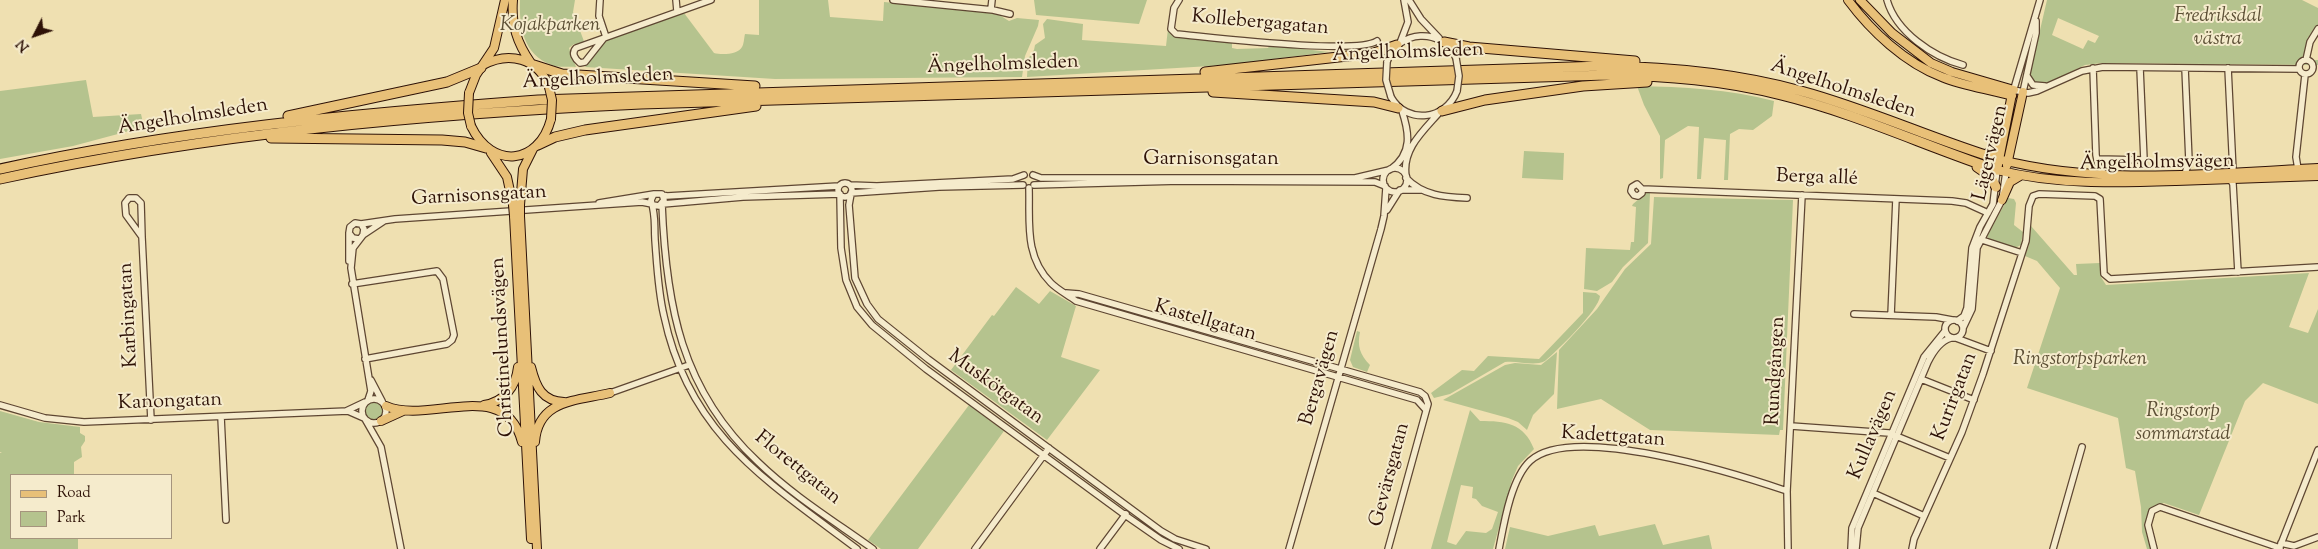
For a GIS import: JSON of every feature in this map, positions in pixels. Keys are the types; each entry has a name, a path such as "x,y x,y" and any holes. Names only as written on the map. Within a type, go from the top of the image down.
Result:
{"highway":[{"path":"1442,41 1469,47 1660,64 1704,71"},
{"path":"1130,80 1147,76 1221,71 1374,53 1398,45"},
{"path":"533,64 562,74 793,90"},
{"name":"Ängelholmsleden","path":"0,170 124,146 214,132 342,115 438,106 616,96 1603,66 1645,66 1704,71 1748,78 1802,91 1998,159"},
{"path":"214,132 237,124 312,111 447,82 482,67"},
{"name":"Ängelholmsleden","path":"0,179 127,155 236,138 374,121 510,111 853,98 1578,76 1653,76 1728,84 1809,102 2001,171"},
{"path":"1441,112 1485,100 1583,86 1629,82 1676,82 1712,85 1809,102"},
{"path":"1160,88 1374,102 1400,109"},
{"path":"536,147 555,137 572,133 698,113 754,106 824,102 853,98"},
{"path":"236,138 442,140 466,142 487,149"},
{"path":"1985,155 1993,151 2002,139"},
{"path":"1964,159 1987,174 1996,187"}],"main road":[{"path":"505,0 496,43 473,80 469,93 468,113 472,126 487,149 510,157 520,156 536,147 545,134 551,118 552,100 549,87 541,72 533,64 516,36 512,20 513,0"},
{"path":"1848,0 1874,30 1915,63 1937,75 1998,97 2008,109"},
{"path":"1860,0 1888,29 1931,62 2012,95"},
{"path":"482,67 508,57 533,64"},
{"path":"1967,85 2012,95"},
{"name":"Lägervägen","path":"2001,171 1998,159 2012,95"},
{"name":"Lägervägen","path":"2001,171 2008,162 2023,95"},
{"name":"Christinelundsvägen","path":"516,205 523,169 536,147"},
{"name":"Christinelundsvägen","path":"487,149 505,171 516,205 525,313 537,549"},
{"path":"2011,149 2016,157 2032,167"},
{"name":"Ängelholmsvägen","path":"1998,159 2032,167 2085,174 2186,170 2232,179 2298,169 2318,168"},
{"name":"Ängelholmsvägen","path":"2001,171 2020,176 2086,184 2318,176"},
{"path":"2002,200 2010,182 2020,176"},
{"name":"Christinelundsvägen","path":"517,216 519,332 532,549"},
{"path":"525,313 532,368 538,387 548,399 569,402"},
{"path":"385,405 405,410 476,406 499,400 511,390 517,373 519,332"},
{"path":"533,476 535,438 539,423 550,410 569,402 610,394"},
{"path":"476,406 499,410 508,415 517,426 522,442 528,496"},
{"path":"381,422 405,410"}],"street":[{"path":"600,0 599,16 605,37"},
{"path":"676,0 677,11"},
{"path":"605,37 586,61 580,63 576,59 574,53 576,48 605,37 677,11 711,0"},
{"path":"893,0 930,2 1010,14"},
{"path":"991,10 992,0"},
{"name":"Kollebergagatan","path":"1179,0 1174,8 1171,29 1176,34 1330,47 1370,44 1377,41"},
{"path":"1404,0 1408,9 1408,22 1398,45 1387,62 1386,80 1391,97 1400,109 1409,132 1408,143 1400,161 1384,175 1385,187 1392,192 1422,190"},
{"path":"1400,191 1405,185 1406,160 1414,142 1453,100 1457,91 1459,76 1456,58 1421,19 1409,0"},
{"path":"1887,0 1894,17 1912,36 1945,59 1964,65"},
{"name":"Lägervägen","path":"2012,95 2040,0"},
{"name":"Lägervägen","path":"2023,95 2036,33 2037,11"},
{"path":"2306,60 2310,42 2318,29"},
{"path":"1398,45 1418,36 1427,35 1442,41"},
{"path":"2299,69 2300,62 2306,60 2312,62 2316,68 2305,75"},
{"path":"2012,95 2042,92 2082,71 2093,68 2299,69 2305,75"},
{"path":"2093,68 2097,162 2104,174"},
{"path":"2097,162 2144,160 2140,68"},
{"path":"2185,68 2189,161 2186,170"},
{"path":"2228,68 2238,272 2318,267"},
{"path":"2027,74 2032,85 2036,87 2060,82"},
{"path":"2298,169 2296,157 2305,75"},
{"path":"2023,95 2038,91 2047,86"},
{"path":"1400,109 1422,116 1441,112"},
{"path":"1390,169 1401,170 1406,177 1422,190 1440,196 1467,198"},
{"name":"Garnisonsgatan","path":"575,208 654,194 667,196 839,186 844,183 877,186 1013,179 1024,175 1033,175 1041,178 1355,178 1390,169"},
{"name":"Lägervägen","path":"1945,329 1954,320 1964,316 1967,308 1969,271 1978,238 1993,204 2001,171"},
{"name":"Lägervägen","path":"1963,330 1972,308 1975,254 1978,238 2002,200 2001,171"},
{"path":"1024,175 1022,180 1029,186 1036,179 1033,175"},
{"name":"Garnisonsgatan","path":"349,233 352,225 386,220 642,202 659,206 662,204 744,196 840,195 846,197 851,194 939,186 1029,186 1189,181 1375,182 1385,187"},
{"path":"850,185 851,194"},
{"path":"839,186 840,195"},
{"name":"Kastellgatan","path":"1029,186 1029,238 1032,251 1043,273 1052,284 1076,301 1337,377"},
{"name":"Bergavägen","path":"1384,216 1385,187"},
{"name":"Berga allé","path":"1642,189 1960,201 1988,213"},
{"name":"Bergavägen","path":"1289,549 1384,216 1394,196 1400,191"},
{"path":"653,204 651,198 654,194"},
{"path":"662,194 664,200 662,204"},
{"name":"Muskötgatan","path":"851,194 848,205 856,278 863,297 873,313 928,359 1130,508 1175,539 1206,549"},
{"name":"Kurirgatan","path":"1912,549 1914,539 1974,400 1991,351 2026,241 2028,206 2033,196 2039,194 2095,196 2100,200 2104,269 2105,275 2108,278 2238,272"},
{"name":"Muskötgatan","path":"840,195 841,248 844,270 854,300 865,317 880,334 1125,515 1161,540 1179,549"},
{"name":"Rundgången","path":"1788,549 1787,491 1802,195"},
{"name":"Karbingatan","path":"142,238 125,212 125,203 129,198 136,198 141,203 151,420"},
{"path":"1891,315 1896,198"},
{"name":"Florettgatan","path":"653,204 656,214 657,260 662,308 680,368 708,420 744,462 857,549"},
{"name":"Florettgatan","path":"662,204 672,310 689,365 718,416 751,456 770,473 872,549"},
{"name":"Garnisonsgatan","path":"361,237 386,220"},
{"path":"361,224 364,229 353,248 351,268 352,284 371,391 362,410 365,419 378,439 401,549"},
{"path":"349,233 353,238 361,237"},
{"path":"349,233 348,258 351,268"},
{"path":"1978,238 2022,254"},
{"path":"352,284 432,271 438,272 443,279 454,335 447,344 365,359"},
{"name":"Kastellgatan","path":"1066,293 1079,294 1340,369"},
{"path":"1854,314 1936,317 1954,320 1963,330 1968,343"},
{"path":"1936,317 1954,338 1991,351"},
{"path":"1945,329 1942,340 1954,338 1963,330"},
{"name":"Kullavägen","path":"1851,549 1852,528 1931,356 1942,340"},
{"name":"Kullavägen","path":"1856,549 1858,528 1924,357 1942,340"},
{"path":"610,394 689,365"},
{"name":"Gevärsgatan","path":"1340,369 1420,392 1428,400 1388,549"},
{"path":"367,371 385,405 387,413 381,422 378,439"},
{"name":"Gevärsgatan","path":"1337,377 1417,400 1426,410"},
{"path":"1921,379 1974,400"},
{"path":"366,401 376,398 385,405"},
{"name":"Kanongatan","path":"344,411 366,401"},
{"name":"Kanongatan","path":"0,405 28,414 63,420 151,420 344,411 354,412 365,419"},
{"path":"221,417 226,520"},
{"path":"365,419 371,423 381,422"},
{"path":"1791,426 1895,435 1950,458"},
{"name":"Kadettgatan","path":"1499,549 1516,484 1522,470 1539,455 1561,447 1630,451 1677,458 1731,472 1787,491"},
{"path":"2053,549 2082,447"},
{"path":"975,549 1049,448"},
{"path":"2280,547 2318,450"},
{"path":"1873,493 1924,516"},
{"path":"2154,549 2148,522 2151,512 2159,507 2280,547 2294,546 2318,537"},
{"path":"1100,549 1130,508"}],"green space":[{"name":"Kojakparken","path":"520,0 575,0 573,12 585,44 574,44 569,48 576,67 555,66 542,60 529,47 520,20"},
{"path":"759,0 828,0 830,17 883,21 884,2 996,13 1009,21 1017,18 1039,20 1025,56 1022,77 775,79 585,67 605,42 611,38 684,13 714,53 737,52 743,46 745,34 759,35"},
{"path":"1034,0 1147,0 1139,24 1036,15"},
{"name":"Fredriksdal västra","path":"2047,0 2302,0 2318,8 2318,33 2312,45 2310,58 2311,60 2318,60 2318,65 2102,63 2085,65 2046,84 2036,84 2030,77","holes":["2058,18 2099,36 2095,43 2088,40 2083,49 2052,35"]},
{"path":"1047,19 1083,24 1082,40 1166,46 1168,29 1175,37 1232,42 1232,48 1237,49 1268,48 1270,45 1329,52 1227,65 1027,77 1028,59 1035,45 1045,38 1043,24"},
{"path":"86,80 93,117 141,114 144,127 73,146 0,159 0,91"},
{"path":"1637,86 1706,89 1757,97 1774,101 1772,116 1753,130 1739,129 1730,134 1728,180 1724,180 1726,140 1704,138 1701,179 1697,179 1699,127 1688,126 1665,140 1663,178 1660,179 1660,136 1644,105"},
{"path":"1524,151 1564,153 1563,180 1522,178"},
{"path":"1646,193 1650,193 1648,243 1623,267 1612,282 1597,291 1584,289 1586,248 1630,250 1631,242 1634,242 1636,207 1632,206"},
{"path":"1654,197 1793,200 1783,430 1780,430 1779,435 1650,430 1601,399 1557,409 1559,350 1597,309 1625,269 1651,244"},
{"path":"2008,198 2014,199 2016,203 2014,225 2023,232 2021,245 2015,248 1990,241 1987,236"},
{"path":"2031,226 2074,275 2077,275 2076,264 2100,263 2101,277 2106,285 2309,273 2289,327 2308,333 2318,309 2318,404 2263,383 2245,401 2199,515 2164,503 2155,506 2149,513 2153,549 2147,549 2142,532 2141,507 2135,471 2126,468 2118,418 2027,388 2060,288 2037,261 2025,256 2029,245"},
{"path":"1016,287 1039,304 1050,291 1076,306 1061,357 1100,370 1047,440 951,370 992,315 994,316"},
{"path":"1583,292 1596,293 1600,296 1598,302 1577,330 1545,361 1540,363 1505,362 1450,394 1434,398 1431,393 1462,370 1474,371 1488,356 1539,359 1583,313"},
{"path":"1357,331 1360,332 1360,350 1370,365 1367,372 1353,367 1350,360"},
{"path":"1557,352 1554,394 1533,415 1527,430 1518,422 1508,418 1443,400 1505,365 1515,363 1541,365"},
{"path":"374,402 380,405 383,411 380,417 374,420 368,417 365,411 368,405"},
{"path":"969,405 1004,431 918,549 881,549 868,540"},
{"path":"1470,410 1480,421 1505,423 1519,429 1530,440 1534,449 1518,466 1512,480 1493,549 1431,549","holes":["1461,485 1473,487 1472,498 1476,499 1482,506 1498,512 1492,529 1486,533 1466,531 1456,545 1447,542"]},
{"path":"0,411 39,422 80,427 80,433 85,436 85,441 81,447 82,457 74,462 74,474 10,474 10,539 78,539 78,549 0,549 0,453 2,452 0,452"},
{"path":"1655,524 1663,545 1709,535 1712,549 1505,549 1510,527 1548,536 1595,525 1599,536"}],"park label":[{"name":"Ringstorpsparken","path":"2080,361"},
{"name":"Ringstorp sommarstad","path":"2183,424"}]}
